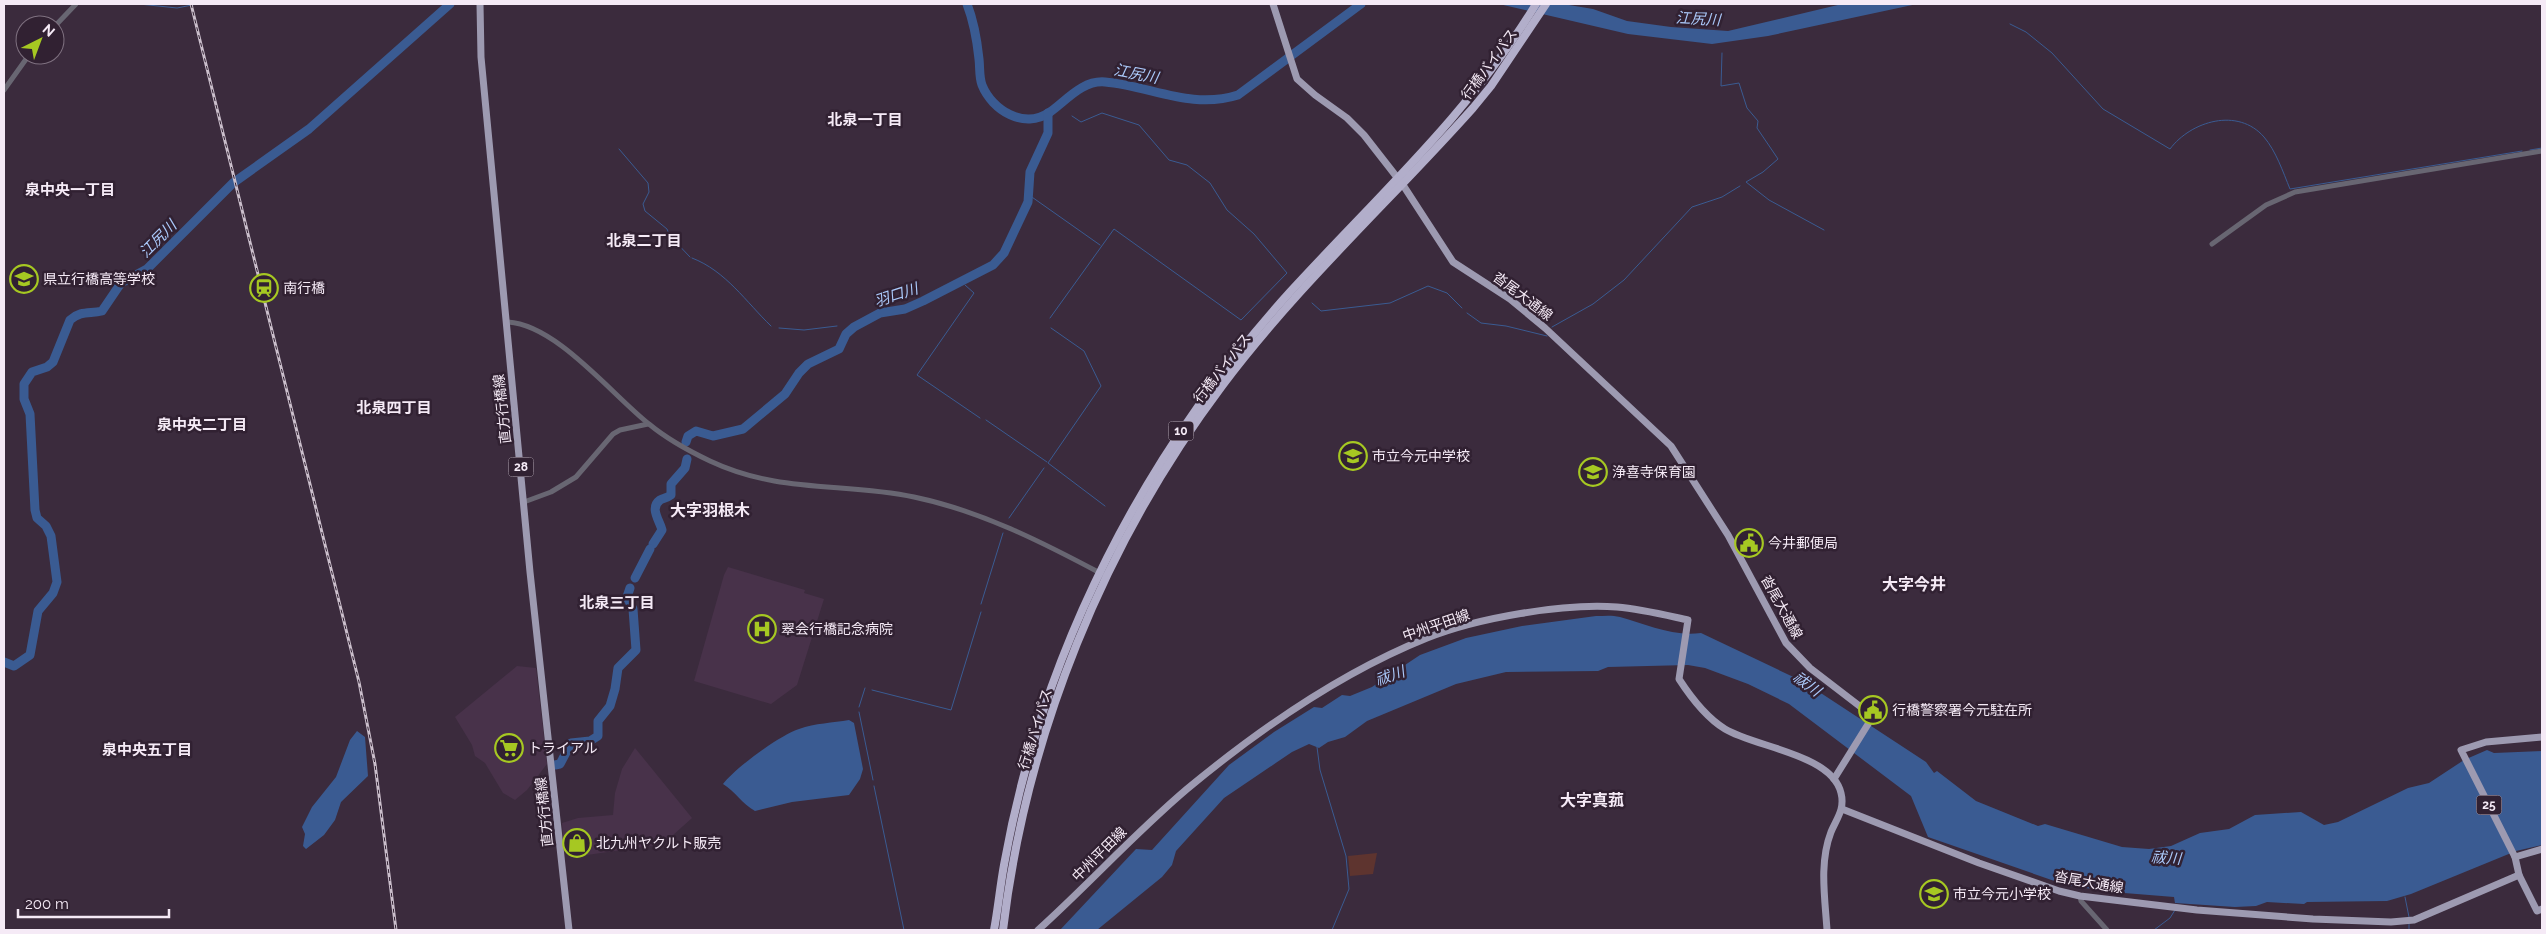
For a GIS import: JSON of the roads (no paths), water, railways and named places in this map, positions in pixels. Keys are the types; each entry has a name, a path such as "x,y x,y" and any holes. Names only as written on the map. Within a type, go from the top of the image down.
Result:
{"highway":[{"name":"行橋バイパス","path":"1531,20 1536,4"},
{"name":"行橋バイパス","path":"994,930 1013,821 1042,716 1073,631 1099,572 1128,516 1168,451 1217,379 1290,292 1400,182 1492,86 1531,20 1546,4"},
{"name":"行橋バイパス","path":"1003,930 1024,814 1043,741 1066,672 1107,576 1159,480 1222,386 1298,294 1400,182"}],"main road":[{"name":"直方行橋線","path":"480,4 481,57 524,502 569,930"},
{"name":"沓尾大通線","path":"1273,4 1293,70 1301,84 1347,118 1364,135 1400,182 1453,262 1506,296 1545,328 1671,446 1728,535 1772,620 1786,642 1810,668 1866,711 1870,722 1834,779"},
{"name":"中州平田線","path":"1038,930 1142,830 1187,790 1276,722 1379,661 1428,638 1471,625 1567,608 1617,607 1688,620 1679,679 1712,720 1725,730 1815,764 1834,779"},
{"name":"25","path":"2542,737 2486,742 2461,750 2514,856 2519,876 2537,911 2542,909"},
{"path":"1827,930 1824,859 1831,833 1842,809 1840,791 1834,779"},
{"name":"沓尾大通線","path":"1842,809 2038,885 2080,896 2171,907 2313,919 2390,922 2414,920 2519,876"},
{"path":"2514,856 2542,849"}],"street":[{"path":"65,16 76,4"},
{"path":"4,90 22,65"},
{"path":"2212,244 2266,205 2296,192 2542,151"},
{"path":"507,322 525,326 578,359 648,424 684,447 735,471 786,484 878,492 914,497 950,506 1015,530 1107,576"},
{"path":"524,502 551,492 576,477 613,434 620,430 648,424"},
{"path":"2080,896 2081,901 2107,930"}],"water":[{"path":"1499,4 1563,4 1593,9 1627,21 1671,27 1728,31 1842,4 1917,4 1768,36 1712,44 1628,34"},
{"name":"祓川","path":"1596,616 1620,617 1670,632 1701,633 1804,682 1926,762 1934,773 1937,771 1976,801 2038,826 2045,824 2122,847 2149,849 2171,846 2200,833 2229,829 2255,815 2301,812 2324,825 2338,822 2408,788 2429,783 2464,760 2487,750 2494,753 2542,751 2542,845 2516,851 2411,894 2387,901 2307,902 2304,904 2267,902 2256,906 2235,907 2175,903 2174,897 2112,892 2066,885 1928,837 1911,796 1789,704 1748,684 1705,668 1688,665 1608,667 1598,671 1506,672 1456,684 1367,721 1345,737 1328,742 1319,748 1309,744 1292,752 1224,798 1176,851 1172,865 1162,877 1097,930 1060,930 1136,849 1152,850 1229,765 1274,732 1314,707 1322,708 1342,695 1350,696 1372,687 1420,655 1466,638 1522,626"},
{"path":"849,720 854,723 863,769 860,779 849,795 792,802 755,811 723,784 747,761 791,732 811,725"},
{"path":"357,731 365,737 368,776 341,802 335,820 324,835 306,849 303,846 305,834 302,827 312,807 336,777 350,740"}],"waterway":[{"path":"139,4 177,8 197,4"},
{"name":"江尻川","path":"4,662 14,666 30,655 38,611 53,593 57,582 51,536 46,526 37,518 35,510 30,414 24,399 24,384 32,372 47,367 53,362 70,320 82,314 102,311 121,283 147,269 233,183 309,129 450,4"},
{"name":"江尻川","path":"967,4 976,38 982,85 993,102 1001,109 1010,115 1030,119 1050,112 1075,92 1097,82 1122,84 1187,99 1221,99 1238,95 1361,4"},
{"path":"2010,24 2026,32 2052,53 2103,109 2170,149 2190,131 2215,121 2241,122 2253,128 2264,137 2272,149 2290,189 2522,151"},
{"path":"1722,53 1721,86 1739,83 1747,108 1758,121 1757,128 1778,159 1763,172 1746,182 1769,200 1824,230"},
{"name":"羽口川","path":"686,442 688,436 696,431 713,436 743,429 785,394 799,373 808,364 839,349 846,334 854,327 880,313 905,309 923,301 993,265 1004,253 1028,202 1030,172 1048,133 1048,113"},
{"path":"1050,318 1114,229 1241,320 1287,273 1254,234 1227,210 1210,183 1187,165 1169,160 1139,125 1102,113 1081,122 1072,116"},
{"path":"2530,150 2542,148"},
{"path":"619,149 648,183 649,192 643,204 645,211 667,229 670,236 690,257"},
{"path":"1552,327 1593,304 1624,280 1692,207 1722,197 1740,186"},
{"path":"1029,195 1100,245"},
{"path":"692,258 725,279 771,326"},
{"path":"965,285 974,293 917,375 980,418"},
{"path":"1312,303 1321,311 1390,303 1428,286 1447,293 1462,308"},
{"path":"1467,313 1481,323 1506,326 1547,336"},
{"path":"779,328 804,330 837,326"},
{"path":"1051,328 1084,351 1101,386 1048,463 1105,506"},
{"path":"986,420 1047,462"},
{"name":"羽口川","path":"653,544 662,530 655,507 660,500 671,495 671,484 685,468 687,459"},
{"path":"1009,518 1044,468"},
{"path":"981,604 1003,533"},
{"name":"羽口川","path":"635,578 650,549"},
{"name":"羽口川","path":"555,765 560,764 571,743 590,741 598,736 598,721 610,706 618,668 636,650 633,609 627,597 630,588"},
{"path":"872,690 951,710 981,612"},
{"path":"859,707 865,688"},
{"path":"859,712 873,780"},
{"path":"1317,747 1320,770 1346,856 1349,889 1332,930"},
{"path":"874,786 904,930"},
{"path":"2405,897 2409,917"},
{"path":"2154,930 2170,918 2175,910"},
{"path":"2409,924 2409,930"}],"railway":[{"path":"191,4 359,682 375,764 396,930"}],"place":[{"name":"県立行橋高等学校","path":"24,279"},
{"name":"南行橋","path":"264,288"},
{"name":"市立今元中学校","path":"1353,456"},
{"name":"浄喜寺保育園","path":"1593,472"},
{"name":"今井郵便局","path":"1749,543"},
{"name":"翠会行橋記念病院","path":"762,629"},
{"name":"行橋警察署今元駐在所","path":"1873,710"},
{"name":"トライアル","path":"509,748"},
{"name":"北九州ヤクルト販売","path":"577,843"},
{"name":"市立今元小学校","path":"1934,894"}],"district":[{"name":"北泉一丁目","path":"865,120"},
{"name":"泉中央一丁目","path":"70,190"},
{"name":"北泉二丁目","path":"644,241"},
{"name":"北泉四丁目","path":"394,408"},
{"name":"泉中央二丁目","path":"202,425"},
{"name":"大字羽根木","path":"710,510"},
{"name":"大字今井","path":"1914,584"},
{"name":"北泉三丁目","path":"617,603"},
{"name":"泉中央五丁目","path":"147,750"},
{"name":"大字真菰","path":"1592,800"}]}
